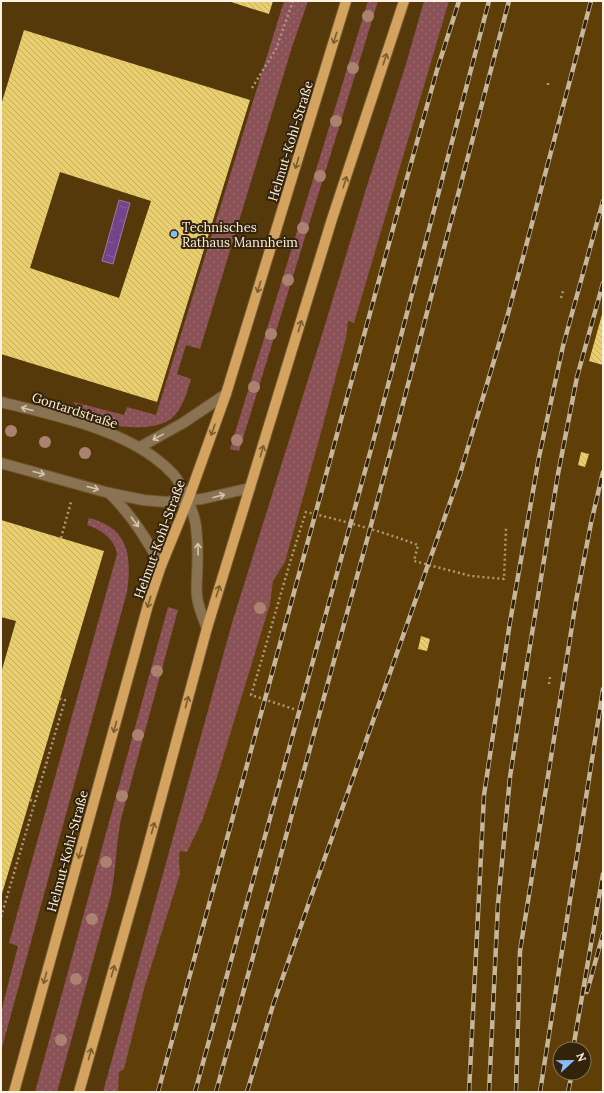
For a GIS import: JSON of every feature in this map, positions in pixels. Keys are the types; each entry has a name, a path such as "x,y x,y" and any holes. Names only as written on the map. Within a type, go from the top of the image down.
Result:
{"main road":[{"name":"Helmut-Kohl-Straße","path":"14,1092 148,605 161,566 188,500 226,394 346,1"},
{"path":"79,1092 143,866 207,628 332,219 404,1"}],"street":[{"path":"140,448 183,423 226,394"},
{"name":"Gontardstraße","path":"1,402 54,415 100,430 140,448 159,460 174,475 188,500 196,524 198,546 197,596 200,613 207,628"},
{"path":"1,463 109,493 143,500 166,502 188,500 214,497 250,488"},
{"path":"109,493 127,511 138,525 161,566"}],"path":[{"path":"252,88 276,49 293,1"},
{"path":"561,298 563,291"},
{"path":"294,709 251,695 306,512 396,536 418,545 414,561 471,576 504,579 506,528"},
{"path":"61,538 64,526"},
{"path":"549,684 550,677"},
{"path":"1,917 65,700 60,699"},
{"path":"30,800 35,802"}],"shaded area":[{"path":"284,1 308,1 292,47 200,349 186,345 177,374 191,379 184,400 179,410 172,418 156,425 146,427 123,427 95,420 84,413 74,402 124,415 127,407 156,415"},
{"path":"368,1 378,1 239,451 230,449"},
{"path":"424,1 449,1 354,323 348,321 346,338 285,562 273,581 270,604 202,821 187,852 180,851 180,874 144,989 124,1069 119,1072 118,1092 103,1092 232,623 406,64"},
{"path":"449,1 603,1 603,1092 118,1092 119,1072 124,1068 144,989 180,874 180,851 187,852 244,689 270,604 273,581 285,562 346,338 348,321 354,323"},
{"path":"89,518 113,529 120,536 125,545 129,567 127,592 1,1051 1,1012 18,946 9,943 117,554 116,549 106,535 87,525"},
{"path":"168,607 178,610 121,819 111,895 57,1092 35,1092"}],"water":[{"path":"119,200 130,203 113,264 102,261"}],"building":[{"path":"228,1 273,1 269,14"},
{"name":"Technisches Rathaus Mannheim","path":"24,30 250,100 157,402 1,354 1,105","holes":["60,172 151,201 119,298 30,268"]},
{"path":"603,311 603,365 589,361"},
{"path":"581,452 589,454 585,467 578,465"},
{"path":"1,520 104,551 1,897 1,673 16,621 1,617"},
{"path":"421,636 430,639 427,651 418,649"}],"railway":[{"path":"158,1092 400,203 437,70 459,1"},
{"path":"195,1092 376,431 489,1"},
{"path":"216,1092 370,529 509,1"},
{"path":"247,1092 273,1005 460,474 508,314 591,1"},
{"path":"469,1092 484,795 510,622 539,457 563,346 603,201"},
{"path":"489,1092 498,904 510,777 558,474 577,377 603,283"},
{"path":"516,1092 520,951 576,601 591,523 603,472"},
{"path":"540,1092 603,689"},
{"path":"574,1041 603,874"},
{"path":"587,992 603,934"},
{"path":"568,1092 570,1081"}],"place":[{"name":"Technisches Rathaus Mannheim","path":"174,234"}]}
